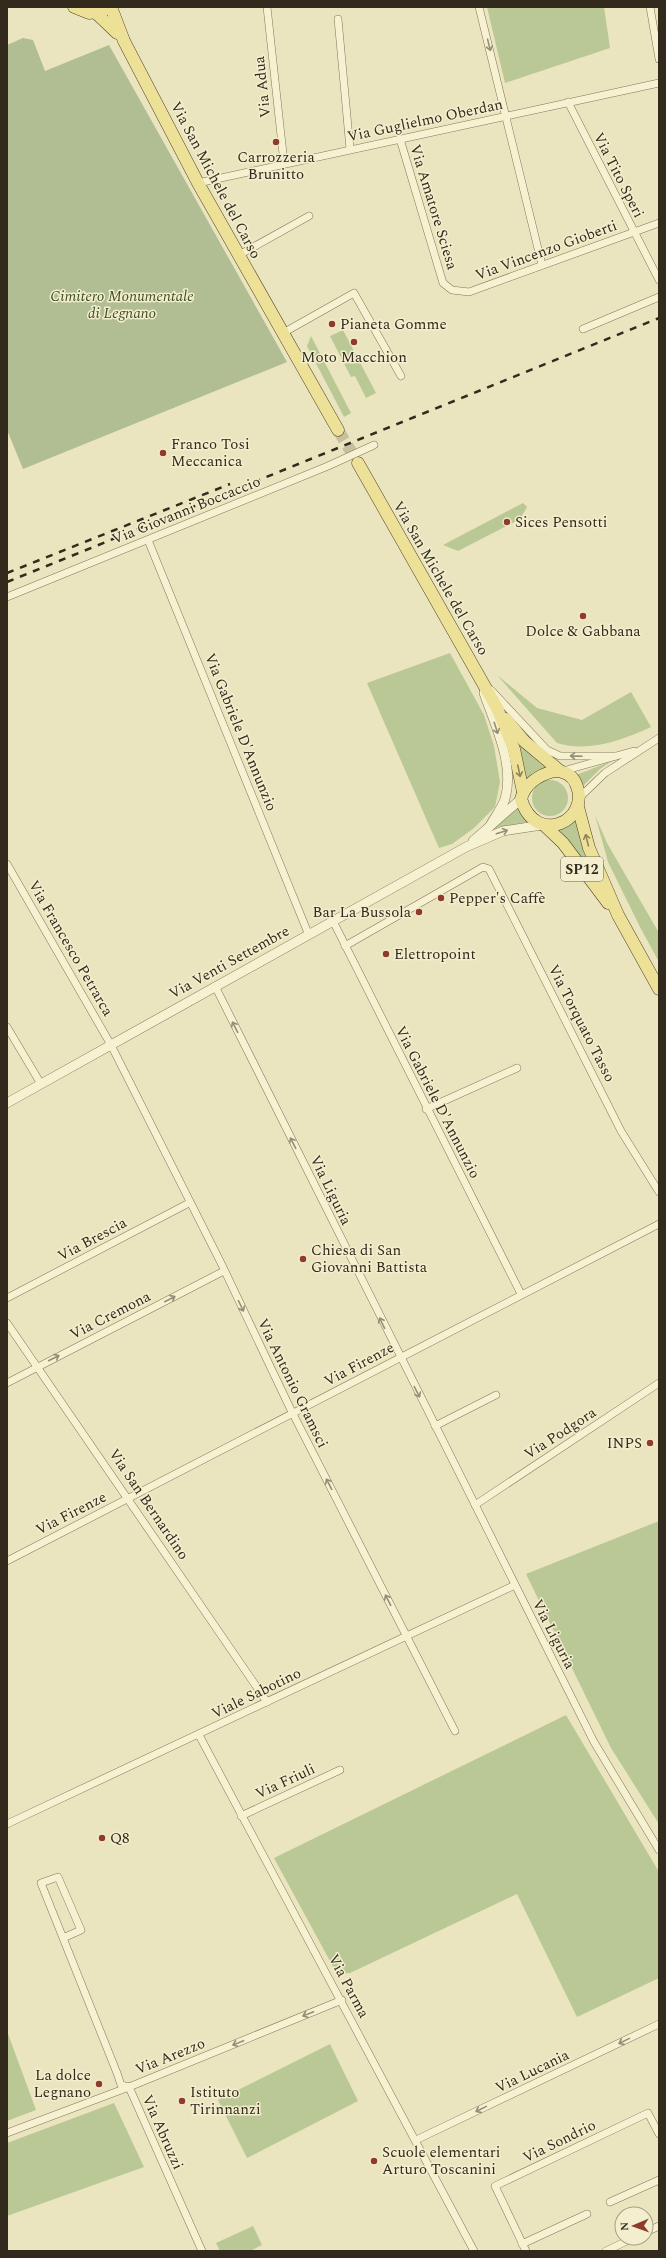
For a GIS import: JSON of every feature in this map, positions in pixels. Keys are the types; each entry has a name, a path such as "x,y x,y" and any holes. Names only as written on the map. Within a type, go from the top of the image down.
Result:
{"main road":[{"path":"74,7 82,12 96,13 110,7"},
{"name":"Via San Michele del Carso","path":"110,7 124,41 198,183 338,430"},
{"name":"Via San Michele del Carso","path":"96,13 111,26 124,41"},
{"name":"Via San Michele del Carso","path":"358,464 497,708"},
{"path":"497,708 524,741 575,782 579,802 572,815 564,821 558,824 543,825 529,817 522,796 514,749 497,708"},
{"path":"522,796 533,781 546,773 561,771"},
{"name":"SP12","path":"579,802 589,848 618,915 659,989"},
{"name":"SP12","path":"543,825 563,843 618,915"}],"street":[{"name":"Via Adua","path":"267,7 284,163"},
{"path":"479,7 542,265"},
{"path":"650,7 659,59"},
{"path":"338,19 350,150"},
{"name":"Via Guglielmo Oberdan","path":"198,183 284,163 659,83"},
{"name":"Via Tito Speri","path":"568,102 659,280"},
{"name":"Via Amatore Sciesa","path":"400,139 443,283"},
{"path":"239,255 309,216"},
{"name":"Via Vincenzo Gioberti","path":"443,283 452,290 469,292 659,223"},
{"path":"283,333 354,293 401,376"},
{"path":"583,329 659,297"},
{"name":"Via Giovanni Boccaccio","path":"7,597 148,540 374,445"},
{"name":"Via Gabriele D'Annunzio","path":"148,540 308,933"},
{"path":"479,678 546,750 560,756 615,756"},
{"path":"479,678 503,751 508,777 505,800 490,826"},
{"path":"579,802 605,773 659,738"},
{"path":"561,771 640,749"},
{"name":"Via Venti Settembre","path":"466,847 522,796"},
{"name":"Via Venti Settembre","path":"7,1103 308,933 333,921 466,847 503,831 543,825"},
{"name":"Via Francesco Petrarca","path":"7,864 111,1045"},
{"name":"Via Torquato Tasso","path":"345,946 483,867 489,869 621,1131 659,1192"},
{"name":"Via Gabriele D'Annunzio","path":"333,921 426,1109 521,1294"},
{"name":"Via Liguria","path":"215,986 399,1358 435,1426 594,1742 659,1850"},
{"path":"7,1027 41,1084"},
{"name":"Via Antonio Gramsci","path":"111,1045 293,1413 455,1731"},
{"path":"426,1109 517,1068"},
{"name":"Via Brescia","path":"7,1298 189,1203"},
{"name":"Via Firenze","path":"7,1561 659,1224"},
{"name":"Via Cremona","path":"7,1382 224,1271"},
{"name":"Via San Bernardino","path":"7,1323 129,1498 267,1702"},
{"name":"Via Podgora","path":"475,1505 659,1383"},
{"path":"435,1426 496,1395"},
{"name":"Viale Sabotino","path":"7,1824 199,1735 406,1635 515,1585"},
{"name":"Via Parma","path":"199,1735 241,1816 342,2000 474,2251"},
{"name":"Via Friuli","path":"241,1816 340,1770"},
{"name":"Via Abruzzi","path":"63,1938 81,1930 58,1877 41,1883 121,2085 128,2087 202,2251"},
{"name":"Via Arezzo","path":"7,2133 128,2087 342,2000"},
{"name":"Via Lucania","path":"416,2140 659,2024"},
{"name":"Via Sondrio","path":"526,2251 496,2186 648,2113 659,2134"},
{"path":"610,2202 659,2180"},
{"path":"522,2244 587,2214"},
{"path":"606,2251 616,2246"}],"green space":[{"path":"487,7 604,7 610,48 505,83"},
{"name":"Cimitero Monumentale di Legnano","path":"23,38 33,40 45,71 109,45 287,362 23,469 7,430 7,45"},
{"path":"343,330 376,393 366,398 355,376 351,377 330,336"},
{"path":"311,336 351,413 344,417 307,346"},
{"path":"523,503 527,507 520,519 458,551 443,545"},
{"path":"450,653 484,715 494,746 500,782 495,807 474,828 452,844 439,848 367,683"},
{"path":"497,675 537,708 582,720 631,692 651,727 605,744 581,747 557,743"},
{"path":"513,734 521,745 546,768 534,772 525,780"},
{"path":"612,761 600,769 582,787 576,775"},
{"path":"554,780 563,785 567,791 567,805 563,811 554,816 546,816 537,811 533,805 532,794 537,785 543,781"},
{"path":"518,807 527,822 503,827 488,834"},
{"path":"595,815 607,843 659,933 659,962 608,862"},
{"path":"575,820 598,880 578,854 555,829 567,826"},
{"path":"659,1521 659,1824 611,1748 526,1574"},
{"path":"566,1715 659,1872 659,1978 577,2017 517,1894 350,1973 337,1974 274,1858"},
{"path":"7,2031 36,2110 7,2121"},
{"path":"330,2044 358,2101 247,2158 218,2100"},
{"path":"114,2103 144,2167 7,2216 7,2143"},
{"path":"253,2226 262,2245 250,2251 220,2251 216,2243"}],"tunnel":[{"path":"338,430 358,463"}],"railway":[{"path":"7,582 659,318"},
{"path":"7,573 230,484"}],"place":[{"name":"Carrozzeria Brunitto","path":"276,142"},
{"name":"Pianeta Gomme","path":"332,324"},
{"name":"Moto Macchion","path":"354,342"},
{"name":"Franco Tosi Meccanica","path":"163,453"},
{"name":"Sices Pensotti","path":"507,522"},
{"name":"Dolce & Gabbana","path":"583,616"},
{"name":"Pepper's Caffè","path":"441,898"},
{"name":"Bar La Bussola","path":"419,912"},
{"name":"Elettropoint","path":"386,954"},
{"name":"Chiesa di San Giovanni Battista","path":"303,1259"},
{"name":"INPS","path":"650,1443"},
{"name":"Q8","path":"102,1838"},
{"name":"La dolce Legnano","path":"99,2084"},
{"name":"Istituto Tirinnanzi","path":"182,2101"},
{"name":"Scuole elementari Arturo Toscanini","path":"374,2161"}]}
